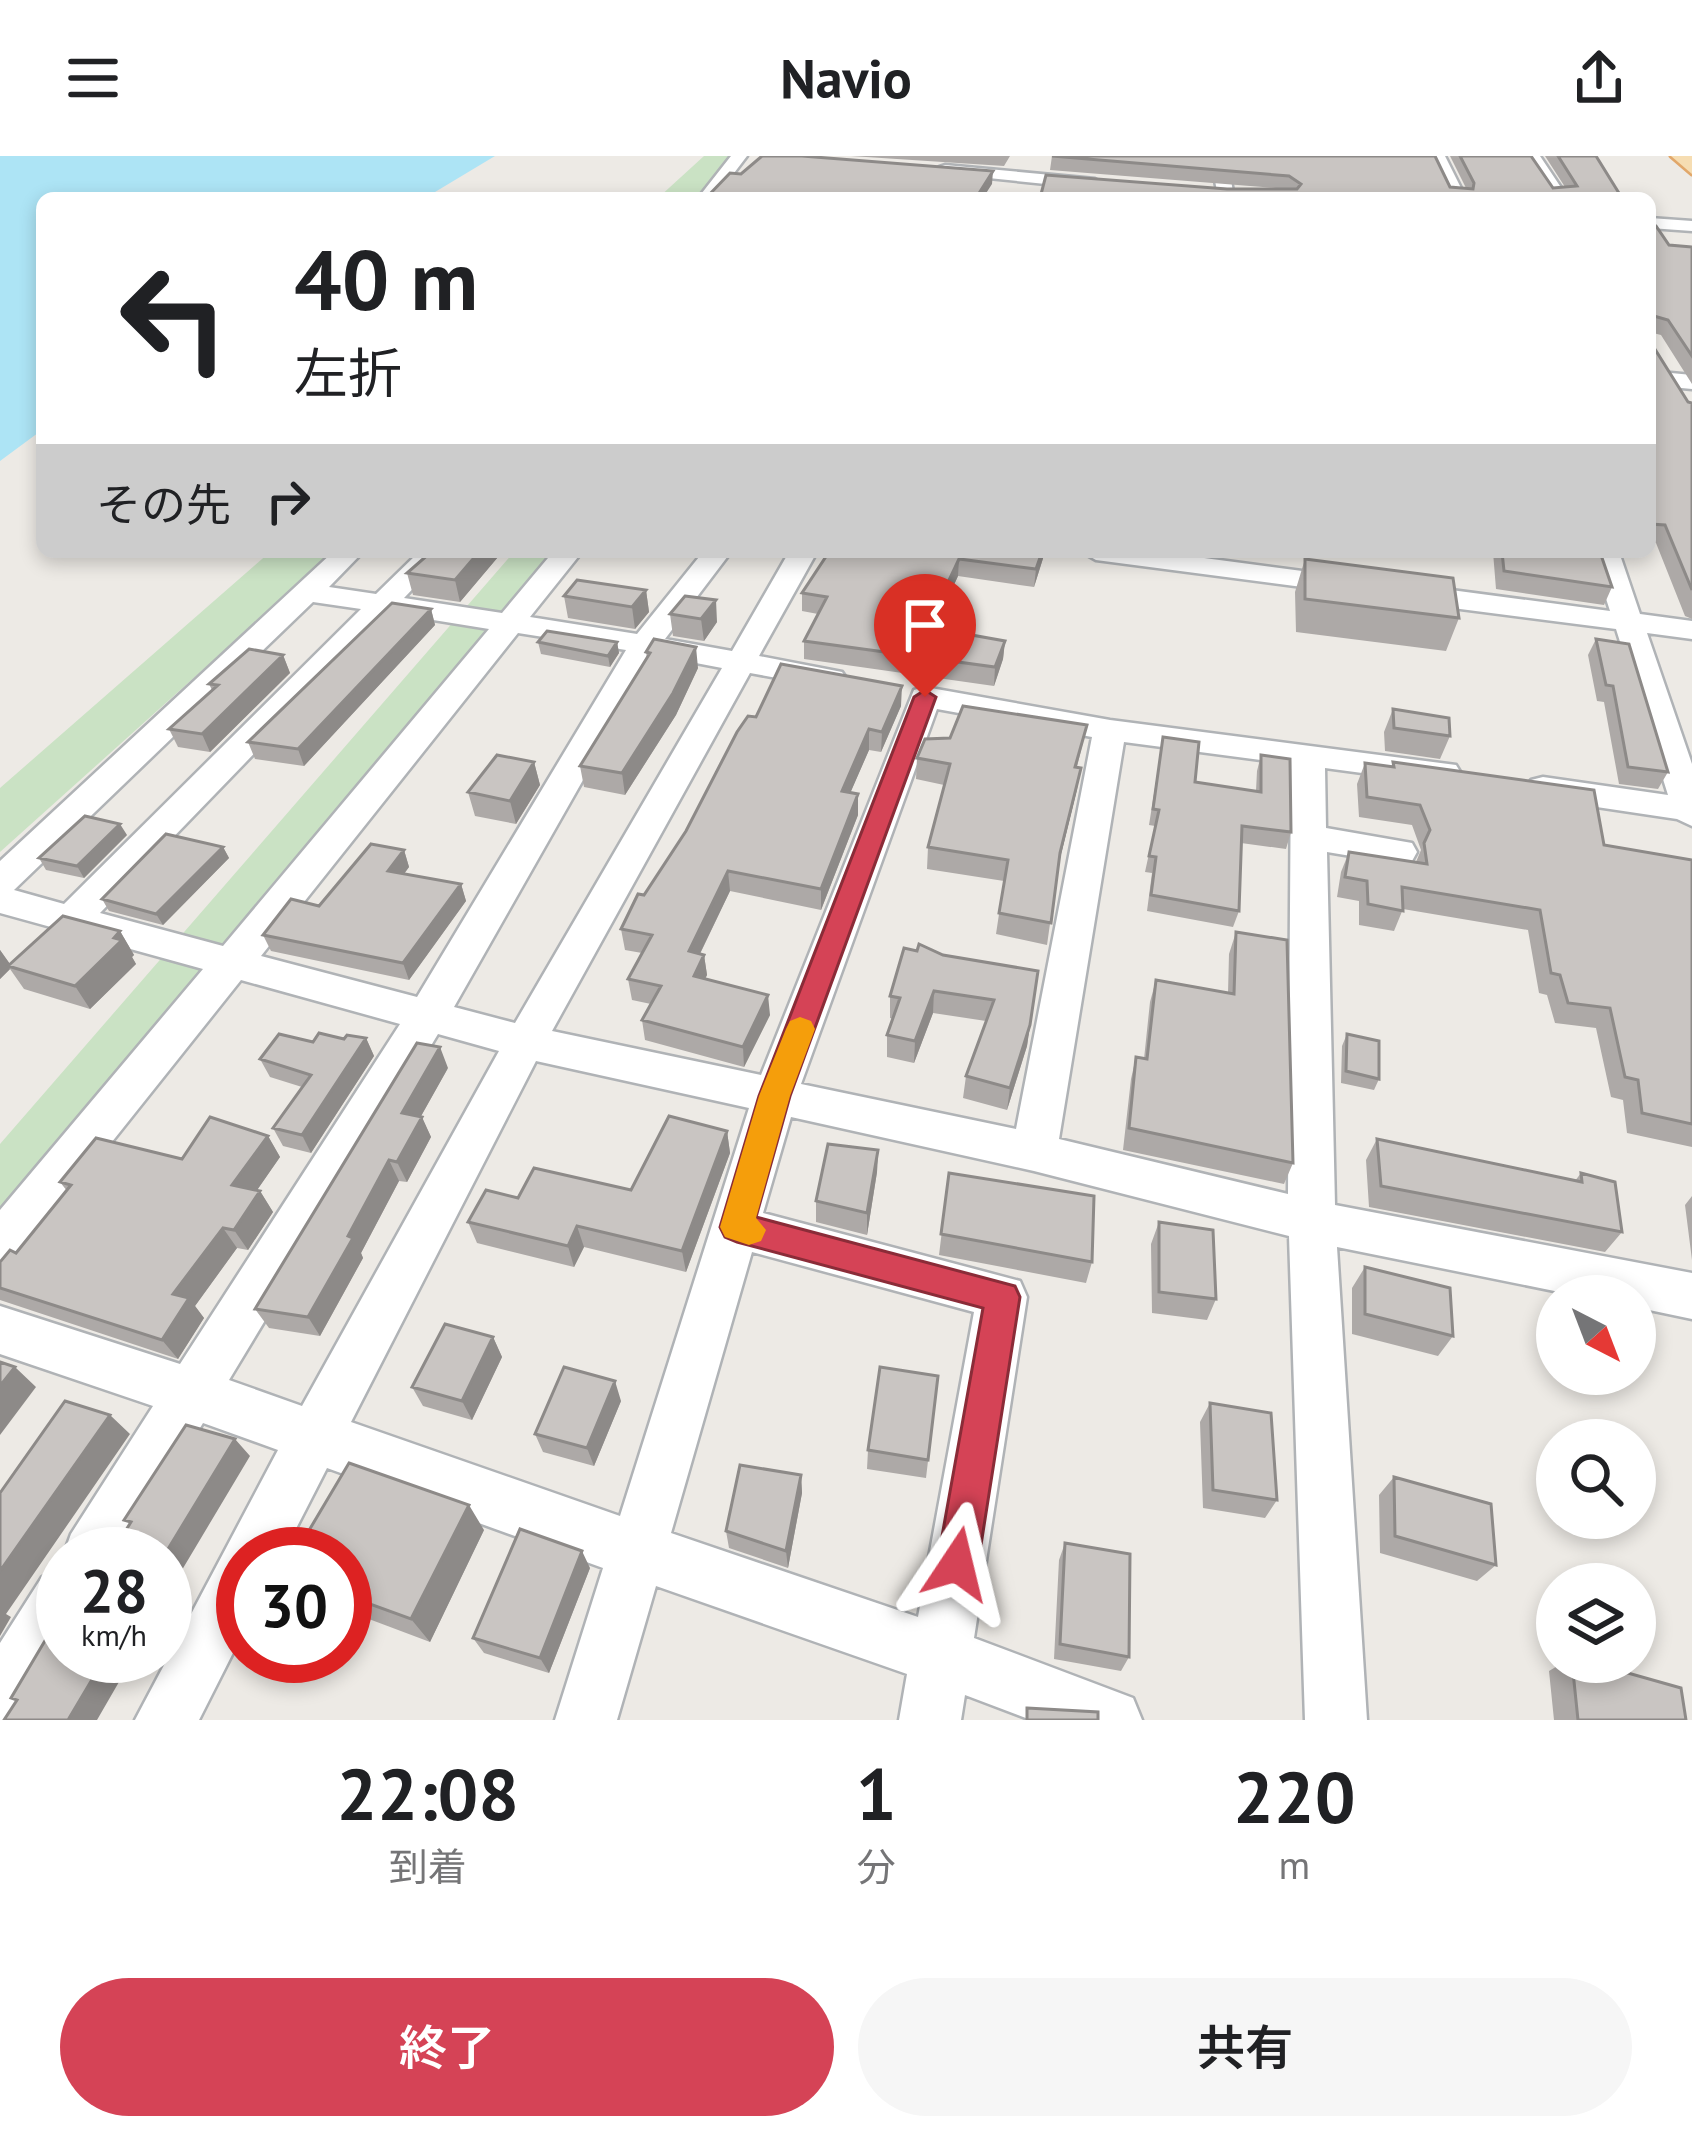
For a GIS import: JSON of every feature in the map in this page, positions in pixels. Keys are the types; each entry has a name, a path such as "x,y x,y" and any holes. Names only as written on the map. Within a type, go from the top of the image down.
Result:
{"main road":[{"path":"1681,156 1692,168"}],"street":[{"path":"711,192 740,156"},
{"path":"998,192 1012,156"},
{"path":"1437,156 1454,192"},
{"path":"1532,156 1556,192"},
{"path":"1198,159 1219,158 1225,192"},
{"path":"932,169 1120,186"},
{"path":"1656,223 1692,226"},
{"path":"1670,375 1692,411"},
{"path":"0,881 343,558"},
{"path":"72,919 428,558"},
{"path":"0,1246 563,558"},
{"path":"108,1527 428,1015 645,644 712,558"},
{"path":"266,1527 525,1042 800,558"},
{"path":"1182,558 1283,565 1692,630"},
{"path":"586,1720 775,1096 913,695 1110,730 1308,753 1691,812 1607,558"},
{"path":"308,592 645,644 856,684"},
{"path":"1034,1153 1110,730"},
{"path":"1308,753 1312,1221 1336,1720"},
{"path":"1309,837 1399,852"},
{"path":"0,900 525,1042 1034,1153 1312,1221 1692,1296"},
{"path":"737,1227 1002,1297 930,1720"},
{"path":"0,1330 193,1391 638,1552 942,1652 1112,1720"},
{"path":"166,1720 216,1623"},
{"path":"0,1700 36,1642"}],"green space":[{"path":"704,156 739,156 708,192 665,192"},
{"path":"263,558 327,558 0,852 0,788"},
{"path":"509,558 563,558 0,1247 0,1144"}],"water":[{"path":"0,156 495,156 435,192 36,192 36,434 0,461"}],"building":[{"path":"762,156 993,171 980,192 712,192 730,173 741,174"},
{"path":"1052,156 1435,156 1450,187 1473,189 1460,156 1531,156 1553,188 1577,186 1558,156 1596,156 1618,192 1042,192 1046,175 1227,189 1297,189 1301,184 1289,176"},
{"path":"1656,226 1669,245 1692,247 1692,356 1668,320 1656,317"},
{"path":"1656,351 1692,403 1692,590 1665,525 1656,524"},
{"path":"424,558 474,558 455,580 407,573"},
{"path":"825,558 1040,558 1036,569 959,559 927,627 1005,641 995,667 804,641 827,597 802,593"},
{"path":"1503,558 1602,558 1612,587 1504,571"},
{"path":"1305,559 1453,578 1459,618 1305,599"},
{"path":"577,580 646,590 632,607 564,596"},
{"path":"685,596 716,600 701,619 670,614"},
{"path":"392,603 431,609 298,749 248,742"},
{"path":"547,631 617,642 608,656 538,642"},
{"path":"654,639 696,647 673,693 622,773 580,766 650,653 646,652"},
{"path":"1596,639 1629,644 1668,772 1628,767 1613,686 1606,685"},
{"path":"249,649 283,655 202,734 169,729 218,685 209,684"},
{"path":"781,664 902,686 882,732 869,729 842,791 858,794 821,889 728,871 689,951 704,955 694,976 768,995 743,1047 642,1020 661,986 628,979 652,935 621,929 638,894 644,895 686,831 737,732 748,716 756,717"},
{"path":"963,706 1087,725 1075,767 1081,768 1060,853 1051,923 999,913 1008,860 928,847 950,764 917,758 925,739 950,738"},
{"path":"1393,709 1449,718 1450,736 1394,728"},
{"path":"1163,737 1199,742 1195,782 1261,792 1261,755 1290,759 1291,832 1242,826 1239,911 1151,895 1156,857 1149,856 1159,810 1153,809"},
{"path":"497,755 534,762 510,801 468,792"},
{"path":"1393,762 1594,790 1604,845 1692,860 1692,1124 1642,1113 1638,1080 1625,1077 1610,1008 1568,1003 1560,975 1551,973 1540,910 1402,887 1403,911 1368,904 1367,881 1345,877 1349,852 1427,864 1424,843 1430,830 1420,805 1367,797 1365,763 1394,767"},
{"path":"85,816 120,824 77,866 39,858"},
{"path":"166,834 223,847 156,914 102,899"},
{"path":"371,844 404,850 388,871 461,884 403,963 263,935 291,899 319,906"},
{"path":"63,916 120,931 114,938 122,940 75,986 8,966"},
{"path":"1236,932 1287,940 1293,1163 1129,1128 1136,1057 1147,1059 1156,980 1234,994"},
{"path":"919,944 943,955 1038,971 1030,1025 1010,1088 966,1076 994,1000 934,991 915,1041 887,1035 900,998 890,996 904,948 917,951"},
{"path":"319,1033 366,1038 302,1135 273,1128 311,1075 260,1059 279,1034 313,1042"},
{"path":"1347,1034 1379,1041 1379,1079 1346,1071"},
{"path":"417,1043 440,1047 402,1113 422,1117 397,1162 389,1160 348,1236 353,1238 308,1317 255,1309"},
{"path":"669,1116 727,1131 682,1251 577,1226 568,1246 468,1222 486,1190 518,1198 534,1168 631,1190"},
{"path":"210,1117 268,1136 232,1185 260,1191 234,1230 223,1228 173,1294 189,1298 162,1340 0,1288 0,1262 10,1250 16,1253 71,1185 60,1182 96,1138 182,1159"},
{"path":"1377,1139 1582,1182 1581,1173 1615,1182 1622,1232 1381,1186"},
{"path":"828,1144 878,1150 867,1213 816,1201"},
{"path":"949,1173 1094,1196 1092,1262 941,1234"},
{"path":"1159,1222 1213,1230 1216,1299 1159,1292"},
{"path":"1365,1267 1450,1288 1453,1336 1365,1314"},
{"path":"445,1324 493,1337 462,1401 412,1387"},
{"path":"0,1362 15,1367 0,1386"},
{"path":"564,1367 615,1381 587,1448 535,1434"},
{"path":"880,1367 938,1376 928,1460 868,1450"},
{"path":"65,1401 110,1415 0,1571 0,1493"},
{"path":"1210,1403 1271,1413 1277,1500 1213,1490"},
{"path":"186,1425 235,1439 181,1527 128,1527 131,1522 124,1520"},
{"path":"349,1463 469,1505 411,1619 372,1605 372,1527 311,1527"},
{"path":"740,1465 801,1475 786,1551 726,1531"},
{"path":"1394,1477 1491,1504 1496,1565 1395,1536"},
{"path":"520,1529 582,1551 540,1658 473,1638"},
{"path":"1065,1543 1130,1554 1129,1657 1060,1644"},
{"path":"36,1656 36,1683 90,1683 68,1720 4,1720 17,1700 11,1698"},
{"path":"1656,1681 1681,1688 1686,1720 1578,1720 1574,1683"},
{"path":"1027,1708 1098,1712 1098,1720 1027,1720"}],"slow traffic":[{"path":"749,1230 737,1227 800,1029"}],"route":[{"path":"925,697 775,1096 737,1227 1002,1297 957,1564"}]}
